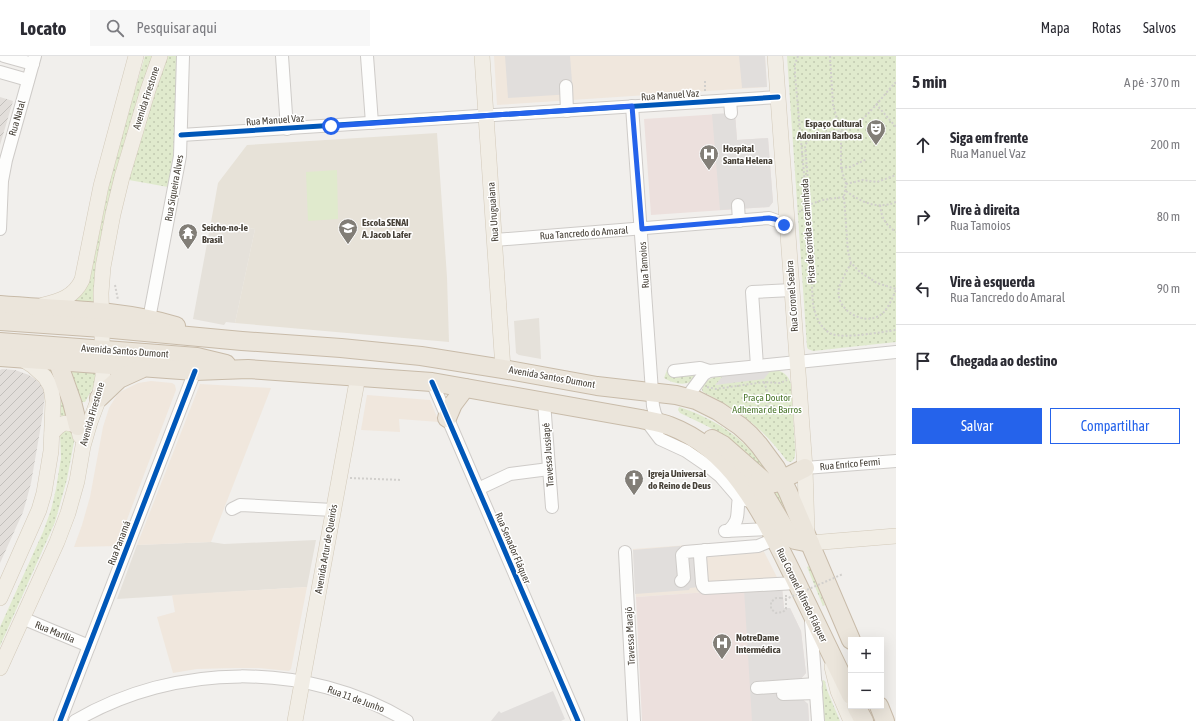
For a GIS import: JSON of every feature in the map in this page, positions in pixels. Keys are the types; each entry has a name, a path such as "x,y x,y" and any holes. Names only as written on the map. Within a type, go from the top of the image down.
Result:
{"highway":[{"name":"Avenida Santos Dumont","path":"0,305 30,316"},
{"name":"Avenida Santos Dumont","path":"0,321 30,316 102,320 149,319 219,339"},
{"path":"30,316 42,331 55,354 72,402 78,426"},
{"name":"Avenida Santos Dumont","path":"102,320 219,339 341,348 421,356 597,386 687,397 707,405 728,418 740,426 759,445 768,456 783,480 808,539"},
{"name":"Avenida Santos Dumont","path":"0,342 55,354 103,357 197,357 248,369"},
{"path":"358,376 361,364 372,352"},
{"name":"Avenida Santos Dumont","path":"0,357 22,359 55,354"},
{"path":"421,356 432,382"},
{"name":"Avenida Santos Dumont","path":"103,357 144,368 194,371 248,369 432,382 652,421 688,434 710,450 731,469 740,480 747,500 772,534"},
{"path":"99,398 119,379 144,368"},
{"path":"503,369 504,382 509,396"},
{"path":"447,418 453,404 465,388"},
{"path":"688,434 710,438 716,441 764,481 770,484 783,480 804,468"},
{"path":"747,466 790,537 795,540 808,539 850,637"},
{"name":"Rua Coronel Alfredo Fláquer","path":"772,534 791,582 810,611 827,646"},
{"path":"827,646 848,689"},
{"path":"858,709 864,721"},
{"path":"880,709 885,721"}],"main road":[{"name":"Avenida Firestone","path":"30,316 54,302 70,296 82,280 101,186 136,56"},
{"name":"Avenida Firestone","path":"0,668 57,542 68,513 77,481 83,446 99,398 102,383 103,357 101,277 113,214 138,120 160,56"},
{"name":"Rua Uruguaiana","path":"482,56 503,369"},
{"name":"Rua Coronel Seabra","path":"775,56 808,539"},
{"path":"0,598 36,518 42,501 48,473 52,433 53,401 51,387 45,377 33,366 22,359"},
{"name":"Avenida Artur de Queirós","path":"295,721 358,376"},
{"path":"52,433 61,423 70,423 78,426 83,446"},
{"path":"808,539 896,536"},
{"name":"Rua Coronel Alfredo Fláquer","path":"827,646 838,691 851,721"}],"street":[{"path":"4,56 34,60"},
{"name":"Rua Siqueira Alves","path":"149,319 180,156 183,56"},
{"path":"282,56 287,129"},
{"path":"367,56 372,123"},
{"name":"Rua Natal","path":"0,229 1,181 34,60"},
{"path":"0,72 28,80"},
{"path":"566,86 567,111"},
{"name":"Rua Manuel Vaz","path":"181,135 778,97"},
{"path":"730,100 730,113"},
{"name":"Rua Tamoios","path":"632,106 654,406 652,421"},
{"path":"769,218 779,212 785,199"},
{"path":"738,205 739,221"},
{"path":"769,218 780,222 787,221"},
{"name":"Rua Tancredo do Amaral","path":"495,240 769,218"},
{"path":"757,366 752,292 792,290"},
{"path":"687,397 704,374 710,371 896,352"},
{"path":"674,371 700,368 710,371"},
{"name":"Rua Panamá","path":"60,721 194,371"},
{"name":"Rua Senador Fláquer","path":"432,382 578,721"},
{"name":"Travessa Jussiapé","path":"544,402 552,507"},
{"path":"652,421 660,439 686,451 705,464 747,500 737,508 737,520 734,526 727,531 772,534"},
{"name":"Rua Enrico Fermi","path":"804,468 896,461"},
{"path":"478,490 510,474 549,470"},
{"path":"232,509 240,505 333,510"},
{"path":"681,581 684,578 683,553 687,551 758,546 772,534"},
{"path":"705,550 700,556 702,583 705,588 791,582"},
{"name":"Travessa Marajó","path":"625,552 634,721"},
{"path":"810,611 818,721"},
{"name":"Rua Marília","path":"22,618 89,646"},
{"name":"Rua 11 de Junho","path":"75,721 99,708 131,695 165,685 182,681 234,676 264,677 302,682 351,695 407,721"},
{"path":"757,688 816,689"},
{"path":"783,694 816,689"}],"path":[{"path":"830,56 833,105 841,132 841,168 846,184 846,192 844,197 848,252 851,263 860,272 877,284 896,290 884,312 878,316 862,318 853,315 845,309 839,300 839,289 851,263"},
{"path":"810,204 805,146 807,141 822,132 841,132 857,124 896,82"},
{"path":"876,104 896,127"},
{"path":"841,168 850,167 867,159"},
{"path":"846,184 863,180 877,182 896,176"},
{"path":"846,192 856,199 874,205 886,205 896,202"},
{"path":"787,221 810,204 822,200 844,197"},
{"path":"880,205 881,216 885,223 896,232"},
{"path":"699,381 707,387 716,389 764,382 780,382 798,377"},
{"path":"764,382 769,402 765,408"},
{"path":"339,478 402,480"},
{"path":"791,582 785,594 786,602 786,609 783,612 776,613 771,609 771,602 774,599 779,597 786,599 843,574"}],"shaded area":[{"path":"494,56 765,56 767,87 497,105"},
{"path":"505,56 570,56 573,94 508,98"},
{"path":"739,56 765,56 767,87 742,88"},
{"path":"0,97 13,101 0,145"},
{"name":"Hospital Santa Helena","path":"735,113 737,140 768,138 773,202 769,207 651,215 644,119"},
{"path":"735,113 737,140 768,138 773,202 769,207 720,210 712,114"},
{"name":"Escola SENAI A. Jacob Lafer","path":"437,133 447,277 449,342 235,323 255,229 211,222 218,183 247,145"},
{"path":"211,222 255,229 235,323 226,322 224,325 193,319"},
{"path":"539,318 541,359 519,355 516,353 514,321"},
{"path":"0,370 15,370 29,375 41,385 45,395 31,483 27,498 23,512 0,563"},
{"path":"771,370 764,379 715,385 723,376"},
{"path":"151,381 172,383 175,385 176,390 117,546 74,547 90,497 103,427 109,408 117,395 122,391 138,383"},
{"path":"200,384 271,388 211,542 137,545"},
{"path":"367,395 430,400 439,422 399,419 400,432 361,430"},
{"path":"316,540 307,587 117,599 137,545 211,542 224,544"},
{"path":"758,540 782,587 636,597 633,549"},
{"path":"680,546 681,555 696,554 698,587 690,588 689,590 635,594 633,550"},
{"path":"307,587 291,669 289,671 259,668 235,668 197,669 173,673 157,617 175,612 172,595"},
{"name":"NotreDame Intermédica","path":"782,587 784,608 790,608 801,631 806,673 799,681 800,697 808,704 809,721 642,721 636,597"},
{"path":"782,587 784,608 790,608 801,631 806,673 799,681 800,697 808,704 809,721 752,721 744,589"},
{"path":"553,691 565,719 561,721 491,721 499,711 501,713"}],"green space":[{"path":"145,56 152,56 116,174 95,305 69,301 104,203 120,141"},
{"path":"168,56 178,56 175,147 168,187 129,180 147,117"},
{"path":"787,56 896,56 896,342 813,351 807,347"},
{"path":"337,170 338,219 308,221 306,172"},
{"path":"51,368 69,415 64,417 60,414 61,396 49,371"},
{"path":"667,370 673,374 699,372 690,382 680,384 664,378"},
{"name":"Praça Doutor Adhemar de Barros","path":"771,370 784,373 791,384 795,452 793,461 791,462 787,461 769,439 750,421 702,390 703,386 709,379 715,377 723,376 716,385"},
{"path":"70,371 97,371 95,384 85,402 82,402"},
{"path":"679,407 711,420 730,432 747,447 769,475 722,434 680,413 678,410"},
{"path":"66,427 74,434 74,442 67,479 55,522 0,646 0,627 43,532 51,510 61,458 60,435"},
{"path":"779,491 795,530 794,531 775,493"},
{"path":"809,566 825,605 823,606 807,567"},
{"path":"823,680 825,681 827,690 840,721 824,721 821,682"}],"cycle path":[{"path":"181,135 778,97"},
{"path":"60,721 195,371"},
{"path":"432,382 578,721"}],"place":[{"name":"Espaço Cultural Adoniran Barbosa","path":"876,146"},
{"name":"Hospital Santa Helena","path":"709,171"},
{"name":"Escola SENAI A. Jacob Lafer","path":"348,245"},
{"name":"Seicho-no-Ie Brasil","path":"188,250"},
{"name":"Igreja Universal do Reino de Deus","path":"634,496"},
{"name":"NotreDame Intermédica","path":"722,660"}],"route":[{"path":"331,126 632,106 642,229 769,218 775,219 784,225"}]}
